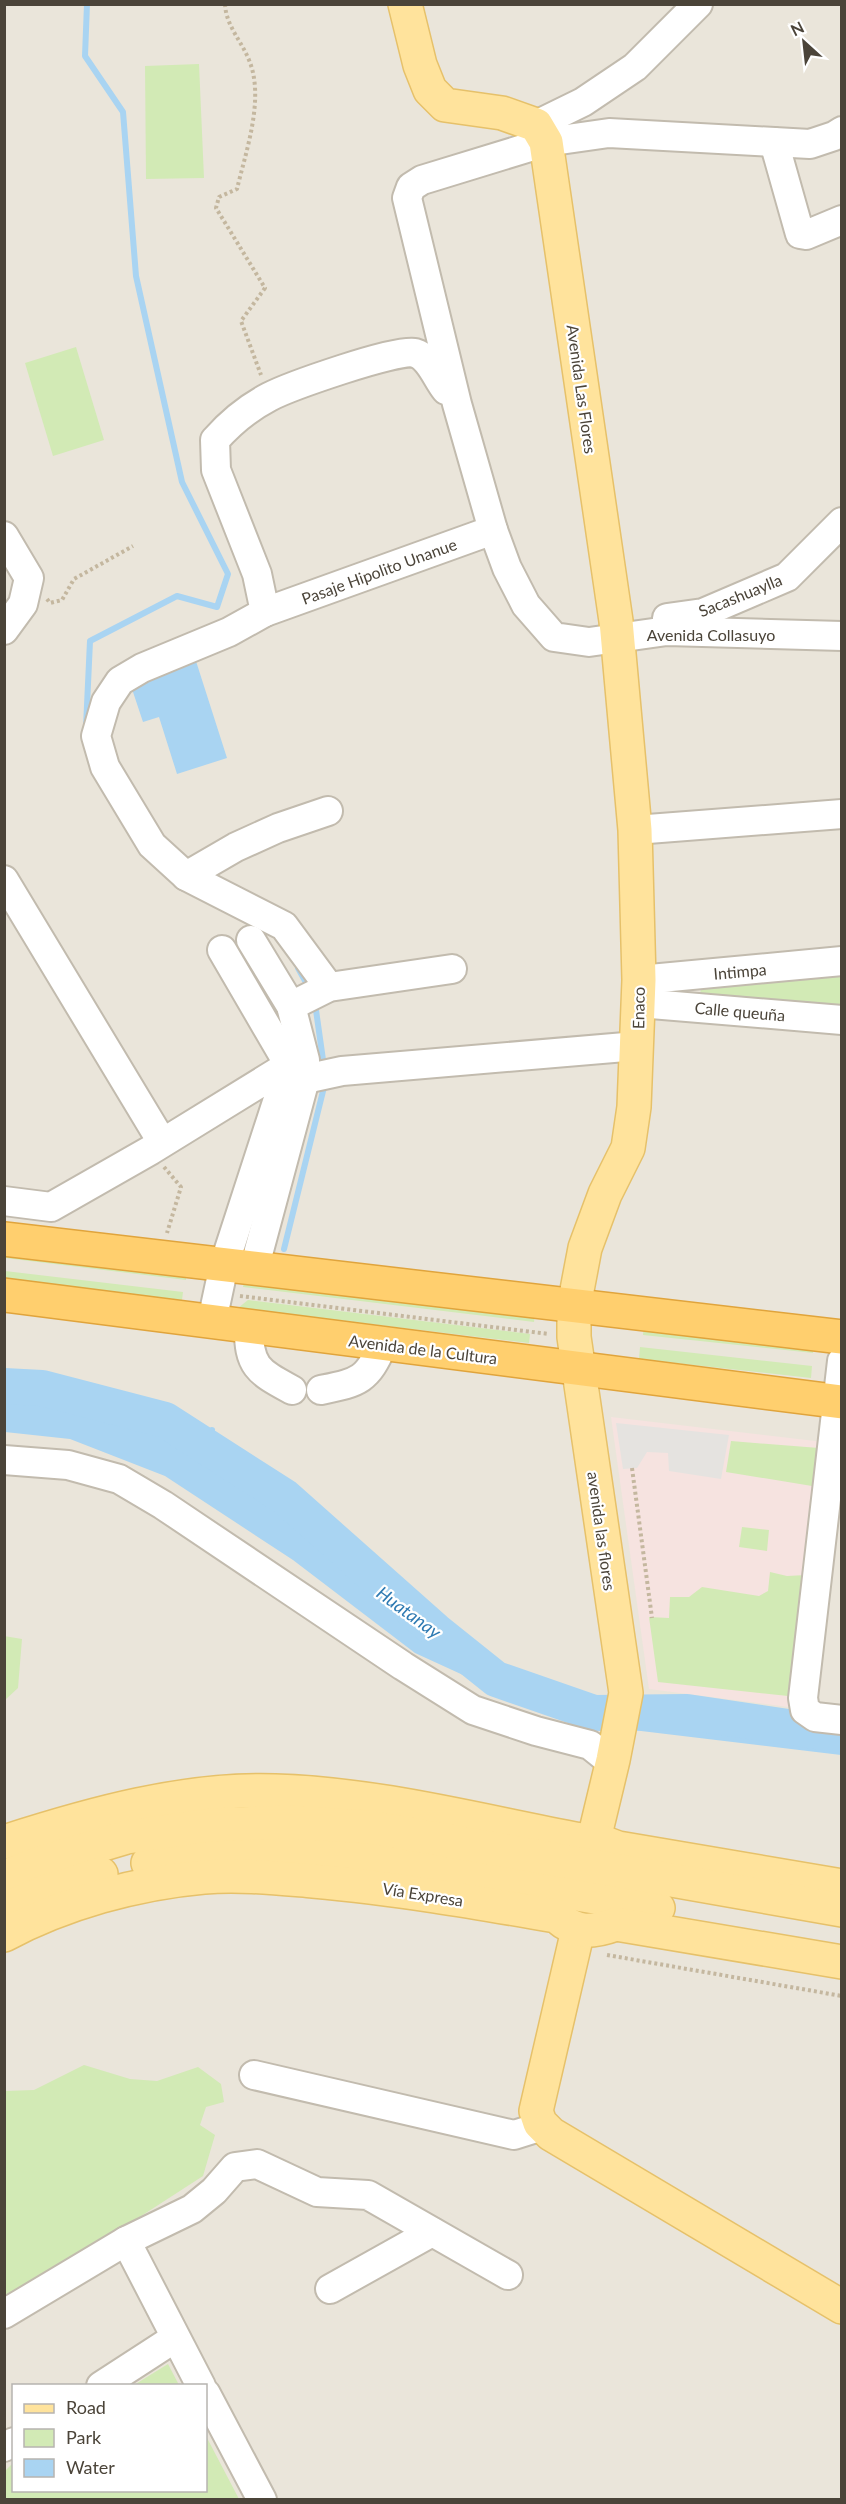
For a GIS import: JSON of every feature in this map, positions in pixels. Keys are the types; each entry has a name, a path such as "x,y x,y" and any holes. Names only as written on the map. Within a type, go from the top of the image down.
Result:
{"highway":[{"name":"Avenida de la Cultura","path":"4,1239 159,1258 227,1287 249,1326 383,1344 539,1333 574,1321 842,1337"},
{"name":"Avenida de la Cultura","path":"4,1295 227,1287 539,1333 579,1370 839,1402"}],"main road":[{"path":"405,4 420,65 430,90 446,105 501,113 541,134"},
{"name":"Avenida Las Flores","path":"541,134 617,629"},
{"name":"Enaco","path":"579,1370 574,1321 585,1248 605,1194 628,1148 634,1107 639,991 635,830 617,629"},
{"name":"avenida las flores","path":"579,1370 626,1693 597,1842"},
{"path":"4,1842 82,1816 196,1795 274,1791 348,1796 842,1886"},
{"name":"Vía Expresa","path":"4,1877 43,1862 127,1837 210,1825 288,1822 370,1827 558,1899 598,1931 629,1901"},
{"path":"629,1901 630,1860 597,1842 564,1848 536,2110 540,2123 551,2134 842,2307"},
{"name":"Vía Expresa","path":"4,1910 41,1893 119,1868 207,1853 296,1851 369,1858 558,1899"},
{"name":"Vía Expresa","path":"4,1935 72,1907 136,1887 205,1877 270,1877 558,1899 842,1910"},
{"name":"Vía Expresa","path":"629,1901 842,1940"},
{"name":"Vía Expresa","path":"629,1901 842,1962"}],"street":[{"path":"617,629 589,642 554,637 526,605 507,568 493,531 457,404 407,198 411,187 422,180 541,134 635,67 698,4"},
{"path":"541,134 609,133 810,144 842,131"},
{"path":"774,142 800,234 806,235 842,220"},
{"path":"265,612 257,574 216,470 215,440 229,424 270,397 379,359 412,352 425,357 437,379 457,404"},
{"name":"Sacashuaylla","path":"617,629 639,622 703,613 787,577 842,522"},
{"name":"Pasaje Hipolito Unanue","path":"328,989 285,927 186,876 152,845 105,767 96,736 106,702 120,681 142,668 229,632 265,612 493,531"},
{"path":"4,536 29,578 23,604 4,630"},
{"name":"Avenida Collasuyo","path":"617,629 842,636"},
{"path":"186,876 236,847 278,828 328,811"},
{"path":"635,830 842,814"},
{"path":"4,880 156,1146"},
{"path":"227,1287 305,1060 293,1005 250,940"},
{"path":"222,950 302,1074"},
{"name":"Intimpa","path":"639,991 842,961"},
{"path":"293,1005 328,989 452,969"},
{"name":"Calle queuña","path":"639,991 842,1020"},
{"path":"8,1196 51,1207 156,1146 302,1074 637,1046"},
{"path":"249,1326 252,1361 262,1373 292,1390"},
{"path":"321,1390 350,1384 372,1370 383,1344"},
{"path":"842,1361 830,1571 803,1698 805,1710 816,1716 842,1720"},
{"path":"4,1460 68,1465 119,1479 163,1505 393,1660 472,1710 536,1731 590,1744 605,1757 614,1759"},
{"path":"254,2075 514,2135 525,2133 540,2123"},
{"path":"4,2314 126,2241 192,2208 214,2191 235,2167 257,2164 317,2192 368,2195 508,2275"},
{"path":"330,2289 432,2232"},
{"path":"126,2241 200,2384"},
{"path":"104,2384 175,2338"},
{"path":"207,2396 262,2499"}],"path":[{"path":"225,4 230,28 249,60 254,83 253,121 237,189 219,197 216,208 265,288 242,321 270,397"},
{"path":"29,578 50,603 62,600 74,579 133,546"},
{"path":"156,1146 181,1187 159,1258"},
{"path":"227,1287 539,1333 574,1321"},
{"path":"632,1468 652,1618"}],"shaded area":[{"path":"5,5 841,5 841,2499 5,2500"},
{"path":"611,1417 832,1443 796,1708 649,1689"},
{"path":"616,1423 729,1435 721,1479 669,1471 668,1453 647,1452 637,1468 623,1469"}],"green space":[{"path":"199,64 204,178 146,179 145,66"},
{"path":"76,347 104,440 53,456 25,363"},
{"path":"841,975 841,1010 700,995 701,988"},
{"path":"5,1246 187,1267 186,1280 5,1258"},
{"path":"5,1271 183,1292 182,1300 5,1280"},
{"path":"245,1275 535,1312 534,1322 243,1287"},
{"path":"248,1300 530,1334 529,1343 238,1308"},
{"path":"644,1323 814,1342 813,1353 643,1335"},
{"path":"640,1347 812,1366 811,1378 639,1359"},
{"path":"731,1441 819,1448 812,1486 726,1472"},
{"path":"742,1527 769,1530 767,1551 739,1547"},
{"path":"770,1572 787,1576 806,1575 788,1696 658,1682 649,1617 669,1618 670,1597 689,1597 702,1587 759,1596 768,1591"},
{"path":"4,1636 22,1639 18,1688 5,1700"},
{"path":"84,2065 130,2079 157,2081 198,2067 221,2084 224,2102 206,2107 200,2125 215,2135 203,2176 118,2231 5,2312 5,2091 34,2090"},
{"path":"168,2364 178,2384 136,2384"},
{"path":"207,2438 239,2499 5,2499 5,2471 12,2464 12,2492 207,2492"}],"water":[{"path":"195,658 227,758 177,774 159,717 143,722 129,680"},
{"name":"Huatanay","path":"5,1386 42,1388 165,1420 285,1497 436,1631 496,1679 594,1713 687,1712 841,1735 841,1755 566,1722 415,1653 293,1560 165,1476 70,1439 5,1432"}],"waterway":[{"path":"86,727 90,641 177,596 217,607 228,574 182,482 136,276 123,112 85,56 87,4"},
{"path":"298,968 309,988"},
{"path":"315,1003 324,1067"},
{"path":"284,1249 325,1083"},
{"name":"Huatanay","path":"4,1386 42,1388 165,1420 285,1497 436,1631 496,1679 594,1713 687,1712 842,1735"},
{"path":"204,1452 212,1430"}]}
